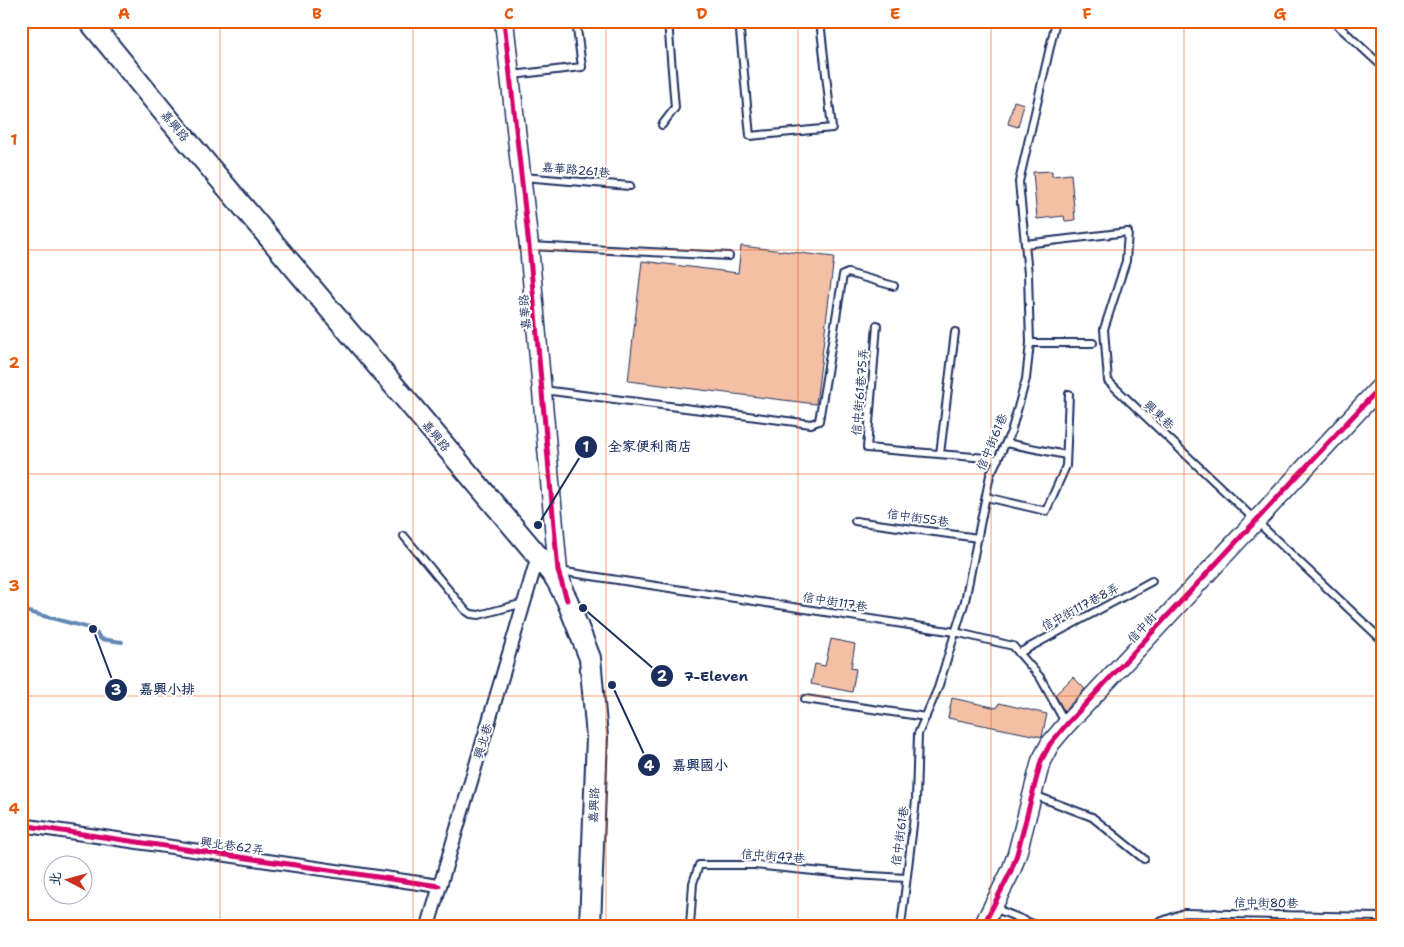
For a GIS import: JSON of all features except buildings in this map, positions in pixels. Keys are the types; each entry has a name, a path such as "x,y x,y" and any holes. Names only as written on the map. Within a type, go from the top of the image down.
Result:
{"main road":[{"name":"嘉興路","path":"89,21 168,119 538,556 556,579 568,600 590,658 597,736 590,926"}],"street":[{"name":"嘉華路","path":"504,21 529,246 558,571 568,600"},
{"name":"信中街","path":"983,926 1011,871 1041,761 1050,744 1383,384"},
{"name":"興北巷","path":"428,926 538,556"},
{"name":"興北巷62弄","path":"21,826 440,886"}],"lane":[{"path":"510,75 582,67 576,21"},
{"path":"662,125 675,108 668,21"},
{"path":"740,21 750,136 832,128 820,21"},
{"name":"信中街61巷","path":"902,926 916,800 918,734 938,688 965,600 990,475 1011,432 1026,379 1030,342 1028,274 1019,182 1056,21"},
{"path":"1333,21 1383,67"},
{"name":"嘉華路261巷","path":"521,177 630,186"},
{"name":"興東巷","path":"1025,244 1128,232 1126,261 1104,329 1108,381 1383,641"},
{"path":"529,246 729,256"},
{"path":"542,390 811,424 819,421 843,275 848,273 894,286"},
{"name":"信中街61巷75弄","path":"877,325 866,448 998,459"},
{"path":"940,454 955,332"},
{"path":"1030,342 1093,343"},
{"path":"986,497 1046,511 1066,466 1069,394"},
{"path":"1006,443 1066,455"},
{"name":"信中街55巷","path":"855,521 978,538"},
{"path":"404,536 464,610 471,614 479,615 524,603"},
{"name":"信中街117巷","path":"558,571 955,632 1013,646 1040,677 1066,725"},
{"name":"信中街117巷8弄","path":"1019,653 1152,581"},
{"path":"805,699 926,717"},
{"path":"1032,794 1092,817 1144,858"},
{"name":"信中街47巷","path":"690,926 693,883 698,866 754,865 906,878"},
{"path":"993,907 1038,926"},
{"name":"信中街80巷","path":"1149,926 1184,913 1378,917 1383,922"},
{"path":"1209,926 1216,913"}],"waterway":[{"path":"21,610 93,629 101,639 122,642"}],"cycle path":[{"path":"504,21 529,246 558,571 567,600"},
{"path":"983,926 1011,871 1041,761 1050,744 1383,384"},
{"path":"21,825 439,886"}],"place":[{"name":"全家便利商店","path":"538,525"},
{"name":"7-Eleven","path":"583,608"},
{"name":"嘉興小排","path":"93,629"},
{"name":"嘉興國小","path":"612,685"}]}
